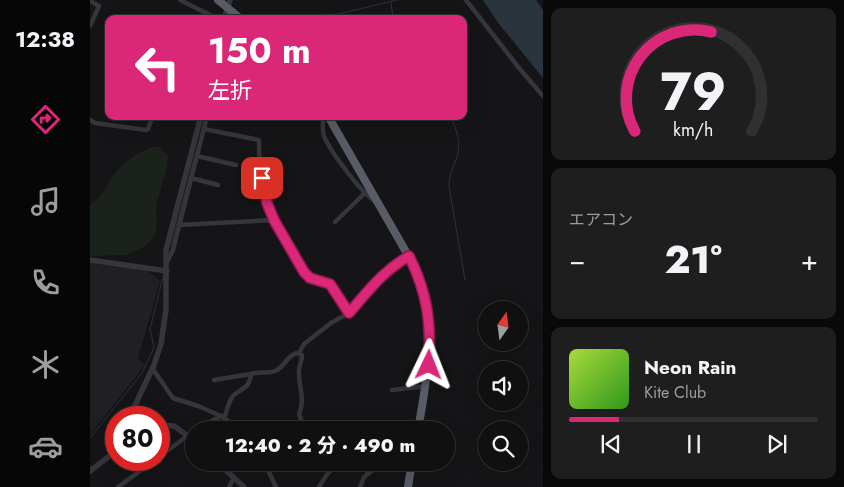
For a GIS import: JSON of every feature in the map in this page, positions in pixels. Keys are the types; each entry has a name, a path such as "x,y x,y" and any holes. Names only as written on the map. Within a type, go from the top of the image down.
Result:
{"highway":[{"path":"218,0 228,4 238,15"},
{"path":"330,120 420,278 428,316 430,350 420,421"},
{"path":"408,487 411,471"}],"street":[{"path":"180,0 210,15"},
{"path":"466,0 543,96"},
{"path":"90,1 99,6 90,26"},
{"path":"90,120 95,123 146,130 151,120"},
{"path":"135,406 161,344 164,325 166,250 200,120"},
{"path":"166,267 206,120"},
{"path":"323,120 324,136 342,164 365,193 378,203"},
{"path":"204,130 259,140 259,157 267,203 274,220 304,272 310,278 330,284 349,313"},
{"path":"197,156 236,165"},
{"path":"191,178 218,185"},
{"path":"335,222 365,193"},
{"path":"179,225 274,220"},
{"path":"214,380 275,371 290,356 299,353 304,344 331,323 349,313 382,276 409,256"},
{"path":"90,260 166,267"},
{"path":"299,353 302,357 299,368 303,402 299,414 302,421"},
{"path":"152,368 173,398 223,417 228,421"},
{"path":"214,421 223,417 233,396 244,389 250,382 251,374"},
{"path":"392,390 426,386"},
{"path":"170,426 174,426 185,435"},
{"path":"170,449 185,437"},
{"path":"90,471 105,459"},
{"path":"118,487 139,471"},
{"path":"227,471 244,487"},
{"path":"268,471 276,487"},
{"path":"319,487 331,471"},
{"path":"360,487 362,480 369,472"},
{"path":"229,487 234,478"}],"shaded area":[{"path":"483,0 536,0 543,10 543,78 499,24"},
{"path":"153,147 159,147 168,156 167,167 156,206 157,221 155,235 145,246 127,255 90,256 90,205 101,195 112,178 127,161"},
{"path":"90,263 147,270 160,281 138,359 145,365 113,406 105,406 105,416 90,435"}],"waterway":[{"path":"315,15 338,14 397,0"},
{"path":"391,2 393,15"},
{"path":"452,120 459,144 449,186 465,280"},
{"path":"171,246 195,155"},
{"path":"90,438 142,373 152,352 154,347 150,329 163,277"}],"route":[{"path":"262,178 267,203 274,220 304,272 310,278 330,284 349,313 382,276 409,256 420,278 424,293 428,316 429,365"}]}
